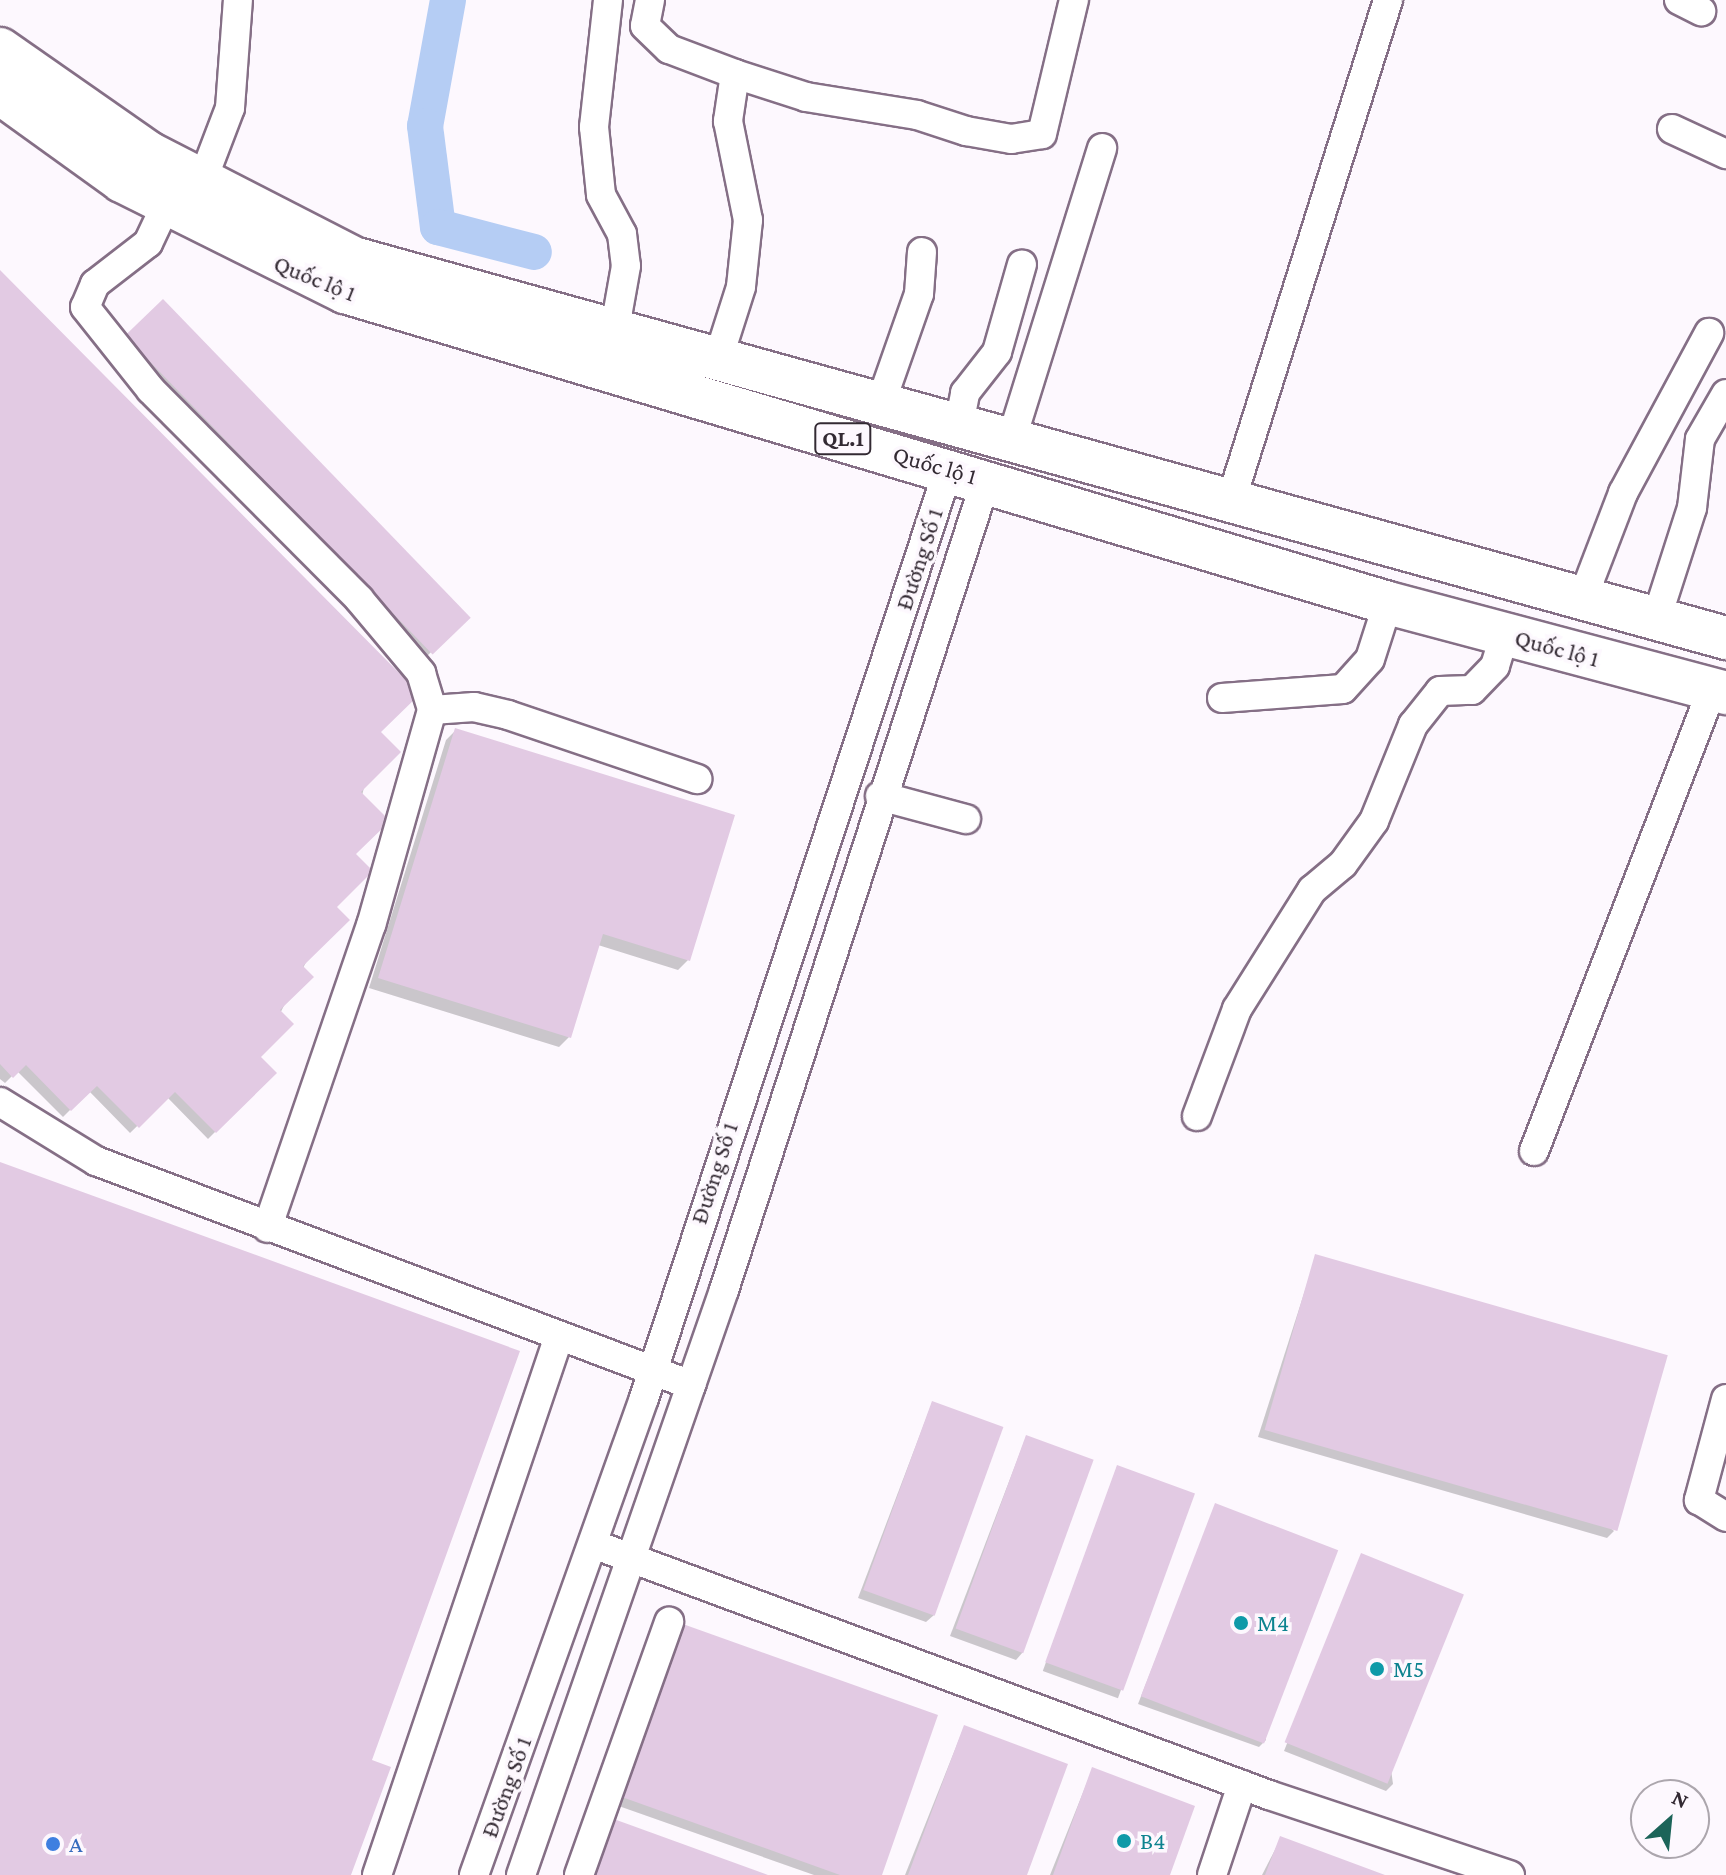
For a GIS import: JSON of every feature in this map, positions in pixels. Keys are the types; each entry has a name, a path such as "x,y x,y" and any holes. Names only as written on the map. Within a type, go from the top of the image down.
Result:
{"highway":[{"name":"Quốc lộ 1","path":"0,49 201,184 353,258 615,328 879,408 1726,638"},
{"name":"Quốc lộ 1","path":"0,93 166,205 345,292 1388,603 1719,691"},
{"path":"967,475 988,438"}],"street":[{"path":"201,184 230,108 238,0"},
{"path":"608,0 594,127 601,195 622,234 626,266 615,328"},
{"path":"650,0 645,26 669,49 735,74 966,131 1011,139 1042,134 1074,0"},
{"path":"1230,504 1388,0"},
{"path":"718,359 741,287 748,220 728,121 735,74"},
{"path":"1672,129 1726,154"},
{"path":"988,438 1102,148"},
{"path":"166,205 148,243 95,284 85,307 151,390 368,610 421,673 432,710 371,925 267,1228"},
{"path":"879,408 919,294 922,252"},
{"path":"988,438 965,393 997,352 1022,264"},
{"path":"1582,600 1623,493 1709,333"},
{"path":"1656,620 1692,508 1700,439 1726,394"},
{"name":"Đường Số 1","path":"521,1875 691,1385 880,796 967,475"},
{"name":"Đường Số 1","path":"474,1875 967,475"},
{"path":"1222,698 1343,689 1370,659 1388,603"},
{"path":"1197,1116 1237,1009 1312,890 1343,864 1374,821 1413,725 1440,691 1472,690 1495,666 1505,634"},
{"path":"1534,1151 1719,691"},
{"path":"432,710 474,707 508,715 697,779"},
{"path":"880,796 966,819"},
{"path":"0,1102 96,1161 267,1228 691,1385"},
{"path":"377,1875 559,1336"},
{"path":"1726,1399 1699,1500 1726,1517"},
{"path":"593,1544 1242,1785 1510,1875"},
{"path":"579,1875 669,1622"},
{"path":"1212,1875 1242,1785"}],"building":[{"path":"0,270 420,694 381,732 401,752 361,792 390,821 356,854 373,871 337,907 350,920 303,966 314,977 280,1010 294,1024 261,1057 277,1073 216,1133 175,1092 139,1128 97,1086 71,1111 26,1065 13,1078 0,1064"},
{"path":"163,299 471,618 433,654 125,336"},
{"path":"455,728 735,815 690,961 603,934 571,1038 378,978"},
{"path":"0,1162 520,1351 372,1760 391,1767 351,1875 0,1875"},
{"path":"1315,1254 1668,1355 1617,1531 1265,1430"},
{"path":"932,1401 1003,1427 935,1616 863,1590"},
{"path":"1026,1435 1094,1460 1023,1653 956,1629"},
{"path":"1117,1465 1195,1493 1123,1691 1045,1662"},
{"name":"M4","path":"1215,1503 1338,1550 1264,1744 1141,1696"},
{"name":"M5","path":"1361,1553 1464,1595 1387,1784 1285,1742"},
{"path":"680,1623 938,1715 882,1875 840,1875 619,1796"},
{"path":"964,1725 1068,1764 1027,1875 908,1875"},
{"name":"B4","path":"1092,1767 1195,1806 1170,1875 1053,1875"},
{"path":"611,1818 768,1875 590,1875"},
{"path":"1280,1836 1385,1875 1265,1875"}],"waterway":[{"path":"448,0 425,126 438,227 534,252"}],"place":[{"name":"M4","path":"1241,1623"},
{"name":"M5","path":"1377,1669"},
{"name":"B4","path":"1124,1841"},
{"name":"A","path":"53,1844"}]}
